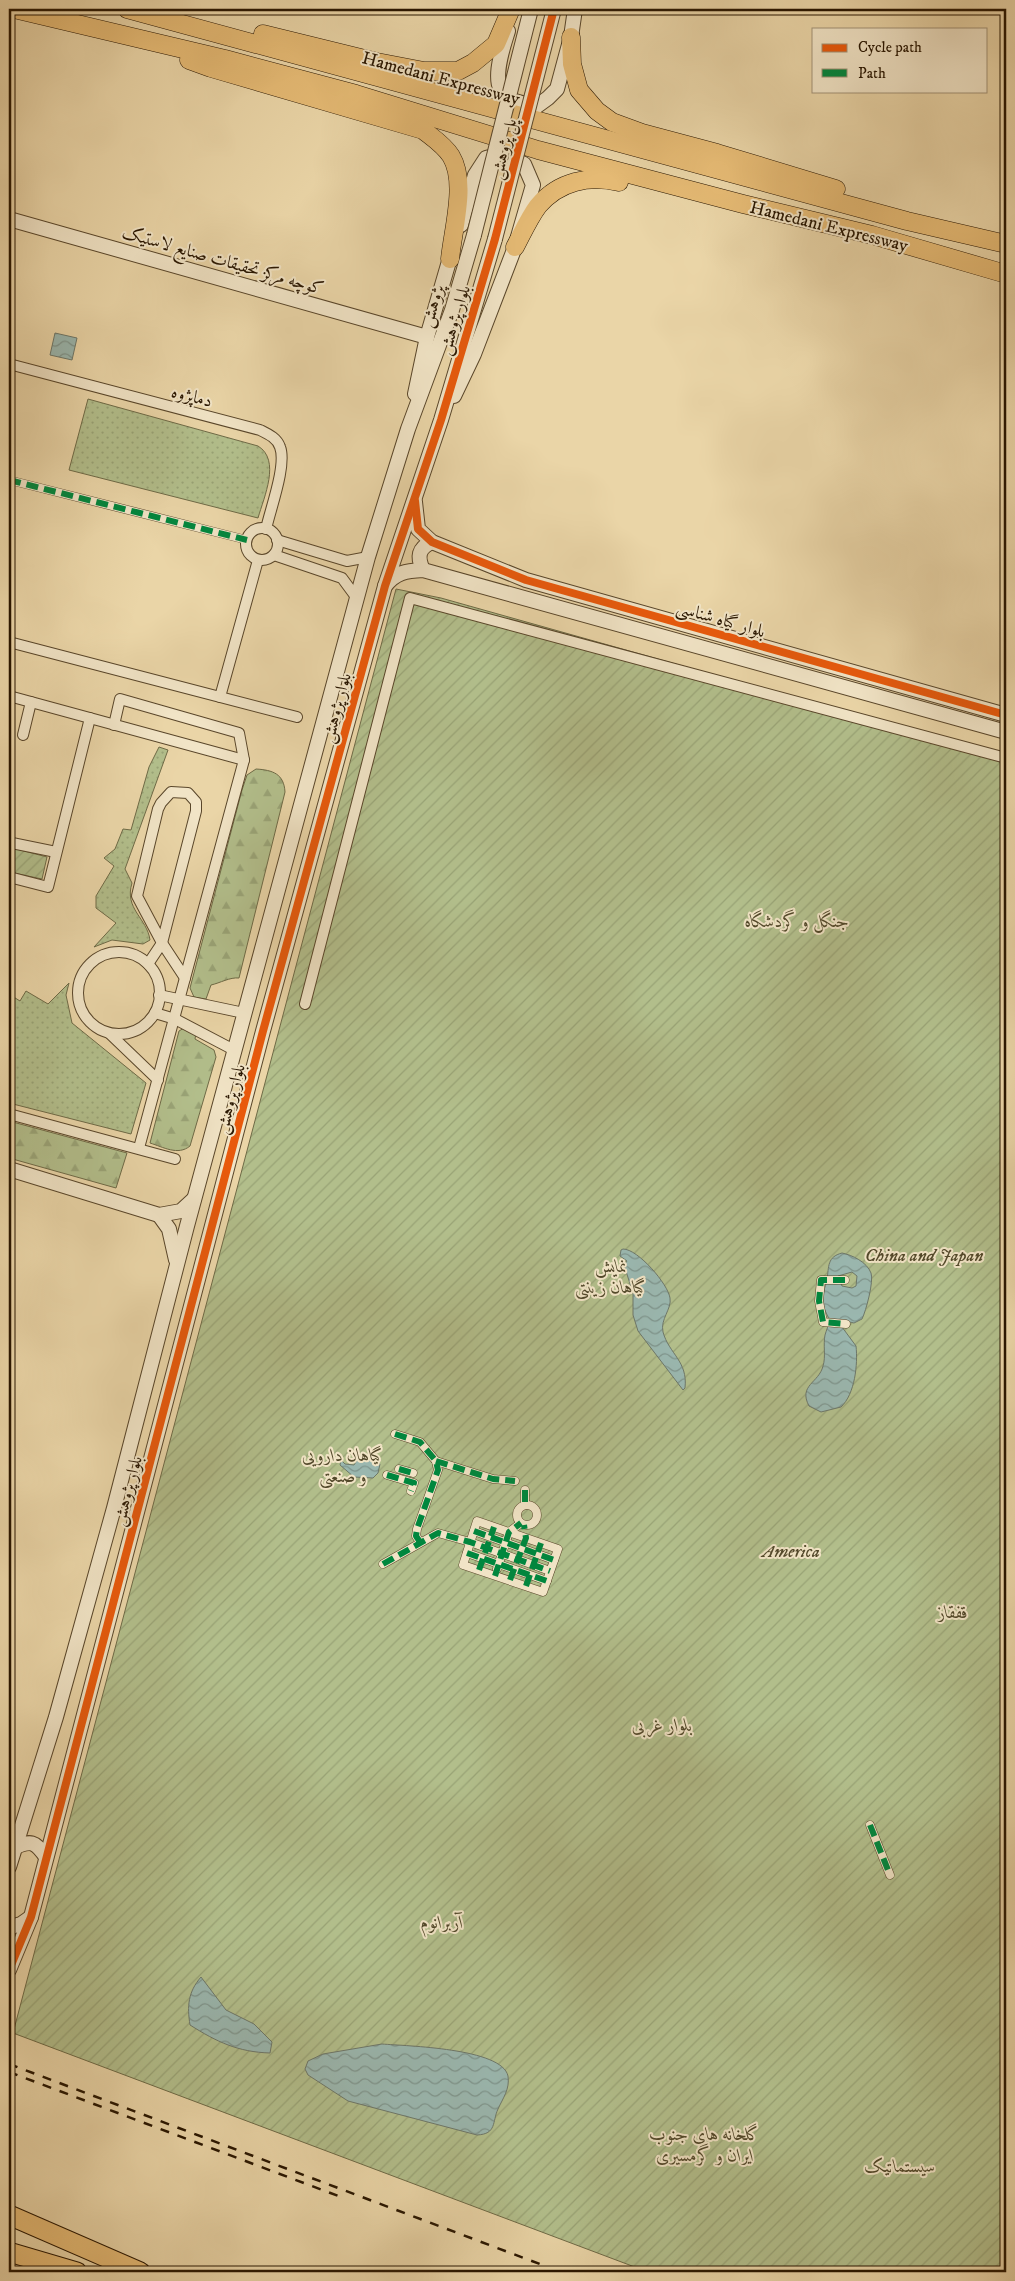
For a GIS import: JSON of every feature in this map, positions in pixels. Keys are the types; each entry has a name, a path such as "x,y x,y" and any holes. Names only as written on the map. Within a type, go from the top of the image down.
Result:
{"highway":[{"name":"Hamedani Expressway","path":"14,9 225,59 356,94 538,150 743,204 872,234 1006,274"},
{"path":"134,11 190,18 377,62 424,71 458,71 474,63 496,44 512,9"},
{"name":"Hamedani Expressway","path":"134,11 907,221 1006,244"},
{"path":"9,13 50,18"},
{"path":"571,37 572,64 578,90 597,111 612,122 642,133 718,153 854,194 907,221"},
{"path":"148,42 211,68 423,130 441,144 452,157 460,183 450,259"},
{"path":"515,247 537,207 546,198 572,181 601,178 835,236 872,234"},
{"path":"9,2215 140,2272"},
{"path":"9,2252 77,2272"}],"street":[{"path":"512,9 498,74 502,92 507,97 537,106 557,88 571,37 575,9"},
{"name":"پل پژوهش","path":"474,235 532,9"},
{"name":"پل پژوهش","path":"495,239 554,9"},
{"path":"408,429 427,337 480,166 486,158 501,154 524,164 533,185 515,247 474,354 441,420"},
{"name":"کوچه مرکز تحقیقات صنایع لاستیک","path":"9,219 427,337"},
{"name":"پژوهش","path":"424,388 474,235"},
{"name":"بلوار پژوهش","path":"9,1970 31,1918 263,1031 385,586 441,420 495,239"},
{"name":"دماپژوه","path":"9,364 260,430 274,438 281,448 281,466 266,529"},
{"name":"بلوار پژوهش","path":"9,1867 13,1848 56,1717 114,1508 176,1264 356,597 408,429 424,388"},
{"path":"9,480 247,540"},
{"path":"385,586 391,579 403,571 423,570 418,561 419,552 424,546 432,542 418,530 415,495"},
{"path":"266,529 275,535 278,546 274,555 264,560 258,560 249,554 246,549 247,540 255,530 266,529"},
{"path":"277,540 347,561 368,557"},
{"name":"بلوار گیاه شناسی","path":"432,542 526,580 1006,715"},
{"path":"274,555 342,578 356,597"},
{"path":"220,697 258,560"},
{"name":"بلوار گیاه شناسی","path":"423,570 1006,732"},
{"path":"305,1004 410,598 1006,758"},
{"path":"9,642 297,717"},
{"path":"9,696 244,760"},
{"path":"114,725 120,699 239,733 244,760 139,1148"},
{"path":"24,735 31,702"},
{"path":"9,877 48,887 90,718"},
{"path":"148,964 162,943 196,811 196,802 188,793 171,792 161,803 138,896 162,943 185,978"},
{"path":"12,843 56,852"},
{"path":"109,953 130,954 148,964 155,974 159,995 155,1013 147,1023 136,1030 123,1034 110,1033 97,1028 83,1013 77,993 80,980 86,968 97,958 109,953"},
{"path":"159,995 244,1013"},
{"path":"155,1013 175,1019 234,1050"},
{"path":"110,1033 158,1080"},
{"path":"9,1114 175,1159"},
{"path":"9,1169 159,1215 181,1211 194,1199"},
{"path":"159,1215 169,1229 176,1264"},
{"path":"842,1280 821,1280 819,1301 822,1322 846,1324"},
{"path":"395,1434 420,1442 436,1461 438,1470 417,1529 416,1536 420,1542"},
{"path":"436,1461 493,1479 515,1481"},
{"path":"404,1480 406,1471"},
{"path":"387,1475 414,1483 411,1491"},
{"path":"525,1490 525,1505"},
{"path":"495,1576 509,1532 522,1524 534,1523 538,1514 532,1506 525,1505 520,1508 517,1514 522,1524 526,1538 510,1580"},
{"path":"478,1521 494,1527 558,1549 543,1592 463,1564 478,1521"},
{"path":"479,1570 494,1527"},
{"path":"474,1532 554,1560"},
{"path":"383,1564 438,1533 470,1542 550,1571"},
{"path":"526,1586 541,1543"},
{"path":"467,1553 547,1580"},
{"path":"870,1825 890,1875"},
{"path":"13,1848 25,1843 32,1843 38,1846 46,1857"},
{"path":"9,1926 20,1924 31,1918"}],"green space":[{"path":"88,399 258,446 265,452 269,460 270,469 267,490 258,518 69,470"},
{"path":"396,589 441,598 1006,757 1006,2272 648,2272 13,2033"},
{"path":"159,747 168,750 125,869 132,883 130,892 133,907 145,925 150,940 143,944 112,940 94,947 116,923 96,908 96,896 114,866 104,858 115,849 123,829 131,830 149,767"},
{"path":"256,769 268,770 280,777 285,792 239,978 211,985 206,999 194,997 190,988 242,790 247,775"},
{"path":"9,847 47,857 42,879 9,872"},
{"path":"69,983 66,995 72,1023 146,1083 131,1134 9,1103 9,1000 12,996 20,1001 26,991 48,1004"},
{"path":"184,1028 196,1033 195,1039 214,1050 216,1057 190,1146 185,1149 175,1150 150,1143 179,1031"},
{"path":"9,1121 127,1153 116,1188 9,1158"}],"water":[{"path":"55,333 77,338 72,360 50,355"},
{"path":"623,1249 644,1261 658,1276 668,1292 670,1302 663,1323 663,1332 684,1371 685,1388 683,1390 638,1331 633,1315 633,1293 624,1265 627,1261 620,1256"},
{"path":"846,1254 863,1262 869,1269 872,1277 862,1319 854,1323 846,1321 842,1327 856,1346 856,1370 850,1395 841,1407 821,1412 809,1406 806,1393 810,1384 821,1372 824,1362 824,1339 829,1320 824,1307 823,1296 831,1260 837,1255","holes":["852,1272 857,1276 856,1286 852,1288 842,1286 838,1276"]},
{"path":"365,1455 376,1459 380,1464 378,1473 373,1478 354,1477 340,1465 341,1460 345,1464 354,1465 359,1457"},
{"path":"201,1977 226,2010 254,2024 272,2042 270,2053 248,2051 228,2045 190,2025 191,1994"},
{"path":"382,2044 452,2050 489,2059 502,2067 508,2076 508,2085 491,2130 477,2135 348,2101 308,2075 305,2069 308,2061 323,2054"}],"railway":[{"path":"9,2064 561,2272"},
{"path":"9,2072 341,2197"}],"marked path":[{"path":"9,480 247,540"},
{"path":"845,1280 821,1280 819,1301 823,1322 846,1324"},
{"path":"395,1434 420,1442 436,1461 438,1470 417,1529 416,1536 420,1542"},
{"path":"436,1461 493,1479 515,1481"},
{"path":"399,1469 413,1473"},
{"path":"387,1475 414,1483 411,1491"},
{"path":"525,1490 525,1505"},
{"path":"495,1576 509,1532 521,1523"},
{"path":"510,1580 526,1538 524,1525"},
{"path":"479,1570 494,1527"},
{"path":"474,1531 554,1560"},
{"path":"383,1564 438,1533 470,1542 550,1571"},
{"path":"526,1586 541,1543"},
{"path":"467,1553 547,1581"},
{"path":"870,1825 890,1875"}],"cycle path":[{"path":"9,1970 31,1917 263,1031 385,586 441,420 495,239 554,9"},
{"path":"415,501 418,529 432,542 526,580 1006,715"}],"park label":[{"name":"جنگل و گردشگاه","path":"797,921"},
{"name":"China and Japan","path":"924,1255"},
{"name":"نمایش گیاهان زینتی","path":"611,1276"},
{"name":"گیاهان دارویی و صنعتی","path":"343,1465"},
{"name":"America","path":"791,1551"},
{"name":"قفقاز","path":"953,1612"},
{"name":"بلوار غربی","path":"662,1725"},
{"name":"آربرانوم","path":"442,1922"},
{"name":"گلخانه های جنوب ایران و گرمسیری","path":"705,2144"},
{"name":"سیستماتیک","path":"900,2166"}]}
